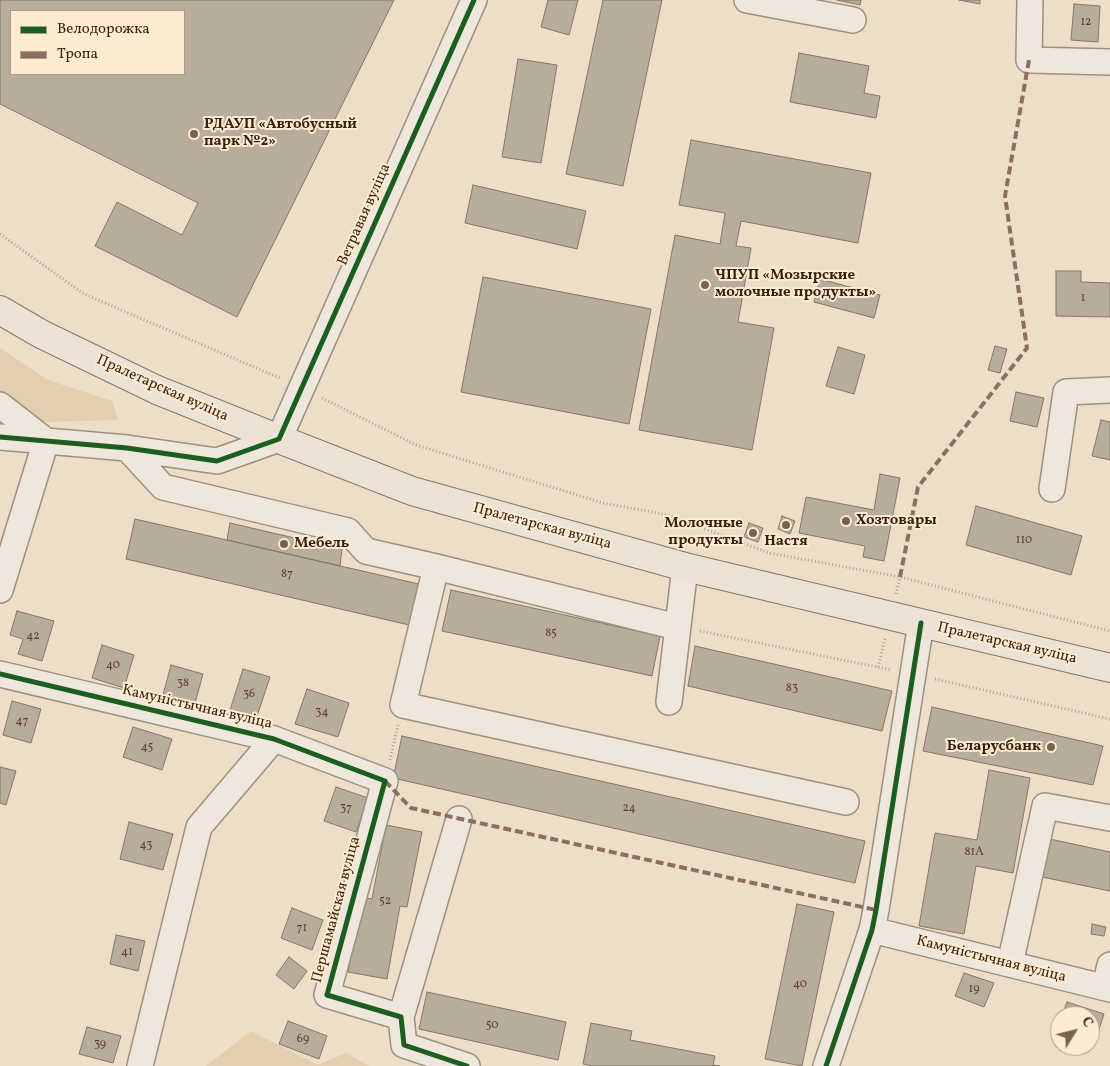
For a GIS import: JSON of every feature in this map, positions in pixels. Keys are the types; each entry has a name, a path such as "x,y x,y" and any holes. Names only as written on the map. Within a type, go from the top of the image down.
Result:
{"main road":[{"name":"Пралетарская вуліца","path":"0,310 41,334 157,390 279,440 412,491 685,566 1110,668"}],"street":[{"name":"Ветравая вуліца","path":"279,440 474,0"},
{"path":"747,0 853,20"},
{"path":"1030,0 1029,60 1110,62"},
{"path":"1052,489 1066,392 1110,390"},
{"path":"0,405 46,441"},
{"path":"0,437 127,448 217,461 279,440"},
{"path":"0,590 46,441"},
{"path":"127,448 163,487 348,531 366,551 677,627"},
{"path":"669,702 685,566"},
{"path":"436,567 403,705 846,802"},
{"path":"826,1066 872,930 921,624"},
{"name":"Камуністычная вуліца","path":"0,674 274,739 384,781"},
{"path":"140,1066 199,827 274,739"},
{"name":"Першамайская вуліца","path":"384,781 327,995 400,1017"},
{"path":"1010,964 1045,806 1110,818"},
{"path":"459,819 400,1017 404,1045 467,1066"},
{"name":"Камуністычная вуліца","path":"872,930 1010,964 1108,980"}],"path":[{"path":"0,234 84,294 302,388 416,446 603,503 668,515 769,553 900,577 1110,631"},
{"path":"384,781 403,705"}],"shaded area":[{"path":"0,348 48,380 112,401 118,420 0,423"},
{"path":"251,1031 318,1065 346,1053 369,1066 206,1066"}],"building":[{"name":"РДАУП «Автобусный парк №2»","path":"0,0 394,0 237,317 95,246 117,202 182,235 198,203 0,104"},
{"path":"548,0 578,0 569,35 541,27"},
{"path":"603,0 662,0 623,186 566,174"},
{"path":"837,0 861,0 860,5"},
{"path":"959,0 980,0 980,4"},
{"path":"1074,4 1100,6 1098,42 1071,40"},
{"path":"799,53 869,66 864,93 880,96 876,118 790,102"},
{"path":"518,59 557,65 541,163 502,157"},
{"name":"ЧПУП «Мозырские молочные продукты»","path":"691,140 871,173 858,243 741,221 736,246 751,248 738,322 774,328 752,450 639,430 675,235 720,244 725,213 679,205"},
{"path":"473,185 586,211 577,249 465,223"},
{"path":"1056,271 1081,271 1081,282 1110,283 1110,317 1056,316"},
{"path":"483,277 651,309 629,424 461,392"},
{"path":"820,279 880,295 874,318 814,302"},
{"path":"995,346 1007,349 1000,373 988,370"},
{"path":"838,347 865,355 854,394 826,386"},
{"path":"1016,392 1044,398 1037,427 1010,421"},
{"path":"1101,420 1110,422 1110,460 1092,456"},
{"name":"Хозтовары","path":"880,474 900,478 884,561 863,557 865,546 799,533 806,497 874,510"},
{"path":"976,506 1082,536 1071,575 966,545"},
{"name":"Настя","path":"782,516 795,521 790,534 778,529"},
{"path":"135,519 419,584 409,625 126,559"},
{"name":"Мебель","path":"230,523 342,549 340,566 227,540"},
{"name":"Молочные продукты","path":"749,523 763,528 758,542 744,537"},
{"path":"451,590 660,636 652,676 442,631"},
{"path":"17,611 54,621 42,661 18,654 23,639 10,635"},
{"path":"102,645 134,655 124,688 92,678"},
{"path":"695,646 892,691 882,731 688,686"},
{"path":"171,665 203,674 195,703 163,695"},
{"path":"243,669 270,677 255,722 229,713"},
{"path":"307,689 349,703 338,737 295,724"},
{"path":"12,701 41,709 31,743 3,735"},
{"path":"932,707 1103,746 1093,785 923,751"},
{"path":"133,727 172,739 162,770 123,757"},
{"path":"402,736 865,841 855,883 393,778"},
{"path":"0,767 16,771 6,805 0,803"},
{"path":"989,770 1030,778 1013,873 976,866 964,934 919,926 935,833 977,840"},
{"path":"336,787 368,798 356,832 324,821"},
{"path":"129,822 173,834 163,870 120,859"},
{"path":"386,825 422,832 407,907 400,906 387,979 348,972 362,897 372,899"},
{"path":"1050,839 1110,852 1110,891 1042,877"},
{"path":"797,904 834,912 802,1066 765,1059"},
{"path":"292,908 323,920 312,950 281,938"},
{"path":"1092,924 1106,927 1104,936 1091,934"},
{"path":"116,935 145,941 138,971 110,964"},
{"path":"289,957 307,971 294,989 276,975"},
{"path":"964,973 994,983 984,1007 955,996"},
{"path":"427,992 566,1022 558,1060 419,1029"},
{"path":"1067,1002 1079,1006 1066,1006"},
{"path":"1100,1013 1104,1014 1100,1026"},
{"path":"288,1021 327,1036 319,1059 279,1044"},
{"path":"591,1023 632,1031 630,1040 715,1056 713,1065 720,1066 593,1066 583,1064"},
{"path":"87,1027 121,1036 113,1063 79,1054"}],"marked path":[{"path":"900,577 918,487 1027,348 1005,196 1029,60"},
{"path":"385,781 411,808 876,910"}],"cycle path":[{"path":"0,437 127,448 217,461 279,439 474,0"},
{"path":"826,1066 872,930 921,623"},
{"path":"0,674 274,739 385,781 327,995 401,1017 404,1045 467,1066"}],"place":[{"name":"РДАУП «Автобусный парк №2»","path":"194,134"},
{"name":"ЧПУП «Мозырские молочные продукты»","path":"705,285"},
{"name":"Хозтовары","path":"846,521"},
{"name":"Настя","path":"786,525"},
{"name":"Молочные продукты","path":"753,533"},
{"name":"Мебель","path":"284,544"},
{"name":"Беларусбанк","path":"1051,747"}]}
